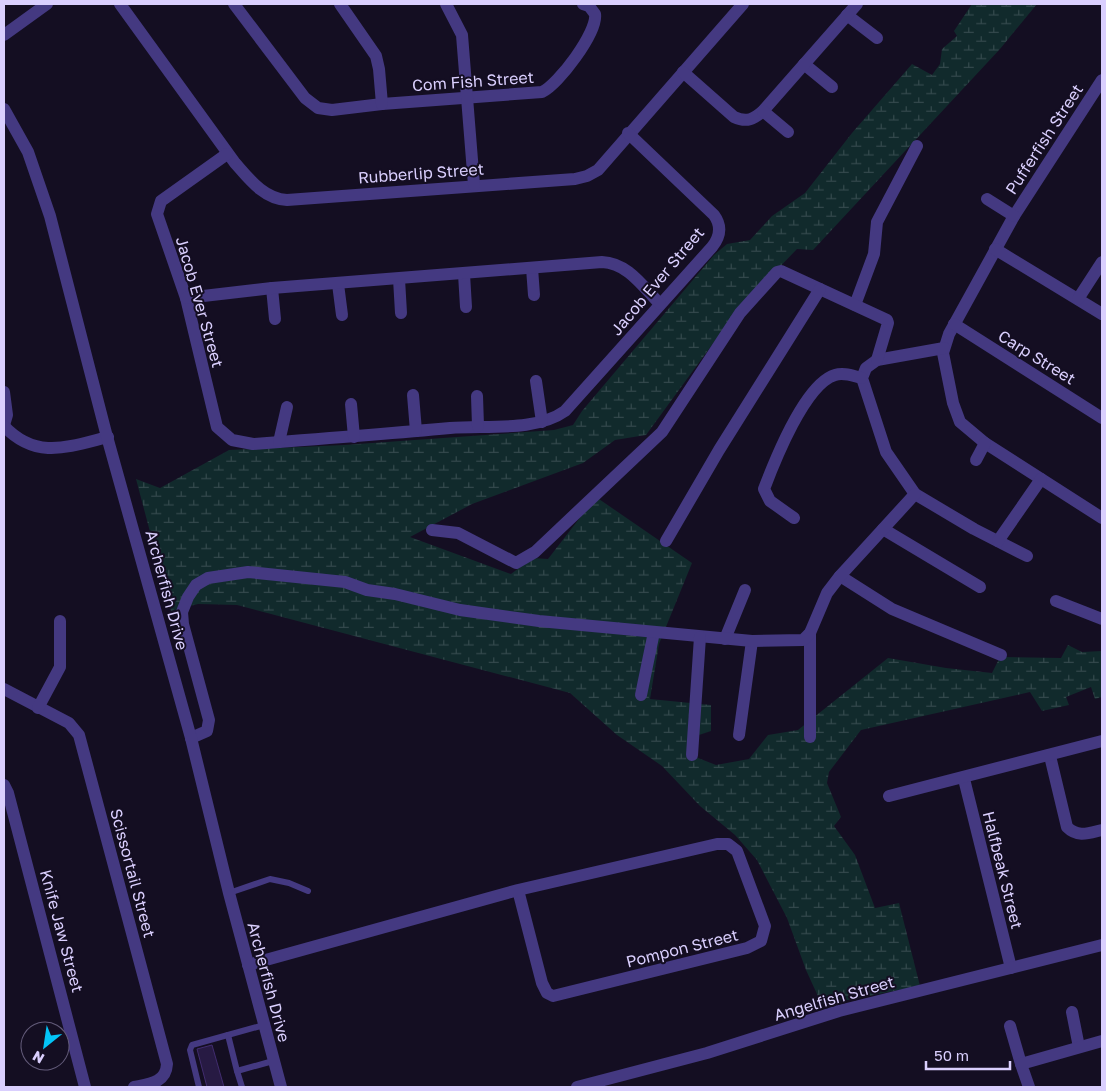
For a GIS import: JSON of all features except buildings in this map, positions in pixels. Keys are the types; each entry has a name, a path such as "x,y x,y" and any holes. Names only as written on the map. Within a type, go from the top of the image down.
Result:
{"street":[{"path":"4,35 47,4"},
{"name":"Rubberlip Street","path":"120,4 228,154 254,184 276,199 587,176 598,170 743,4"},
{"name":"Com Fish Street","path":"234,4 305,98 312,105 332,110 382,104 533,94 550,87 574,58 593,27 595,14 589,6 583,4"},
{"path":"340,4 376,56 382,104"},
{"path":"446,4 462,35 474,185"},
{"path":"683,72 734,117 749,120 764,111 857,4"},
{"path":"847,15 877,38"},
{"path":"804,64 832,87"},
{"name":"Pufferfish Street","path":"944,348 954,324 1014,216 1102,80"},
{"name":"Archerfish Drive","path":"4,108 28,152 39,179 191,738 229,893 281,1087"},
{"path":"764,111 788,132"},
{"name":"Jacob Ever Street","path":"228,154 165,198 157,209 158,219 186,298 217,427 226,436 239,442 253,444 542,422 565,411 715,243 719,233 719,224 714,215 628,134"},
{"path":"855,305 874,254 877,222 917,146"},
{"name":"Pufferfish Street","path":"987,199 1014,216"},
{"path":"995,249 1102,314"},
{"path":"186,298 272,288 602,262 614,263 625,268 660,304"},
{"path":"1078,299 1102,262"},
{"path":"532,268 534,296"},
{"path":"432,530 458,533 511,561 521,562 576,516 662,432 740,313 777,272 782,271 887,320 888,324 877,360"},
{"path":"464,274 466,307"},
{"path":"399,279 401,312"},
{"path":"338,284 342,314"},
{"path":"272,288 275,319"},
{"path":"666,541 719,450 820,289"},
{"name":"Carp Street","path":"954,324 1102,418"},
{"path":"1027,556 915,494 886,452 862,378 866,368 877,360 944,348 944,358 956,416 964,427 985,443 1102,518"},
{"path":"794,518 770,501 764,489 782,445 813,391 824,380 841,373 862,378"},
{"path":"536,381 542,422"},
{"path":"4,392 8,414 4,425 24,442 44,449 60,448 108,437"},
{"path":"413,395 416,431"},
{"path":"477,396 478,426"},
{"path":"351,404 354,437"},
{"path":"279,442 287,407"},
{"path":"976,460 985,443"},
{"path":"998,541 1041,479"},
{"path":"191,738 207,731 209,720 182,612 188,597 196,585 208,578 248,572 345,582 367,590 395,594 460,610 539,622 752,641 803,640 810,633 827,593 840,576 915,494"},
{"path":"883,529 980,587"},
{"path":"840,576 892,609 1001,655"},
{"path":"725,639 745,590"},
{"path":"1056,601 1102,619"},
{"path":"38,708 60,667 60,621"},
{"path":"641,695 654,632"},
{"path":"810,633 810,738"},
{"path":"692,754 700,637"},
{"path":"739,735 752,641"},
{"name":"Scissortail Street","path":"4,689 69,723 79,735 167,1064 164,1075 157,1082 134,1087"},
{"path":"889,796 964,779 1102,741"},
{"path":"1050,756 1067,827 1081,835 1102,830"},
{"name":"Halfbeak Street","path":"964,779 1011,968"},
{"name":"Knife Jaw Street","path":"4,785 8,793 51,952 85,1087"},
{"name":"Pompon Street","path":"248,965 518,890 712,844 728,844 737,851 765,926 765,932 762,941 747,948 553,996 547,993 542,983 518,890"},
{"name":"Angelfish Street","path":"577,1087 707,1053 839,1010 1102,945"},
{"path":"1072,1012 1078,1047"},
{"path":"1010,1026 1029,1087"},
{"path":"1021,1064 1102,1041"}],"lane":[{"path":"229,893 270,879 289,883 308,891"},
{"path":"199,1087 191,1048 194,1044 264,1025"},
{"path":"228,1035 242,1087"},
{"path":"238,1071 273,1061"}],"green space":[{"path":"972,4 1037,4 1000,49 813,250 797,249 736,312 646,435 615,440 583,463 472,504 410,537 511,574 532,558 548,559 596,497 692,563 659,644 650,699 711,705 711,731 693,737 693,756 716,765 749,759 768,735 798,730 888,658 946,668 992,673 1000,657 1061,658 1068,645 1082,652 1102,651 1102,697 1095,699 1091,687 1066,697 1069,705 1042,711 1030,692 861,730 829,772 827,783 841,817 834,826 855,855 875,908 899,903 920,986 822,1005 806,970 787,918 757,860 735,835 700,806 662,766 617,735 570,693 237,605 198,604 171,611 136,479 160,488 229,450 344,445 554,430 573,425 582,411 714,255 727,244 750,240 772,216 805,193 852,133 912,64 932,75 940,64 942,49 957,36 954,31"}]}
